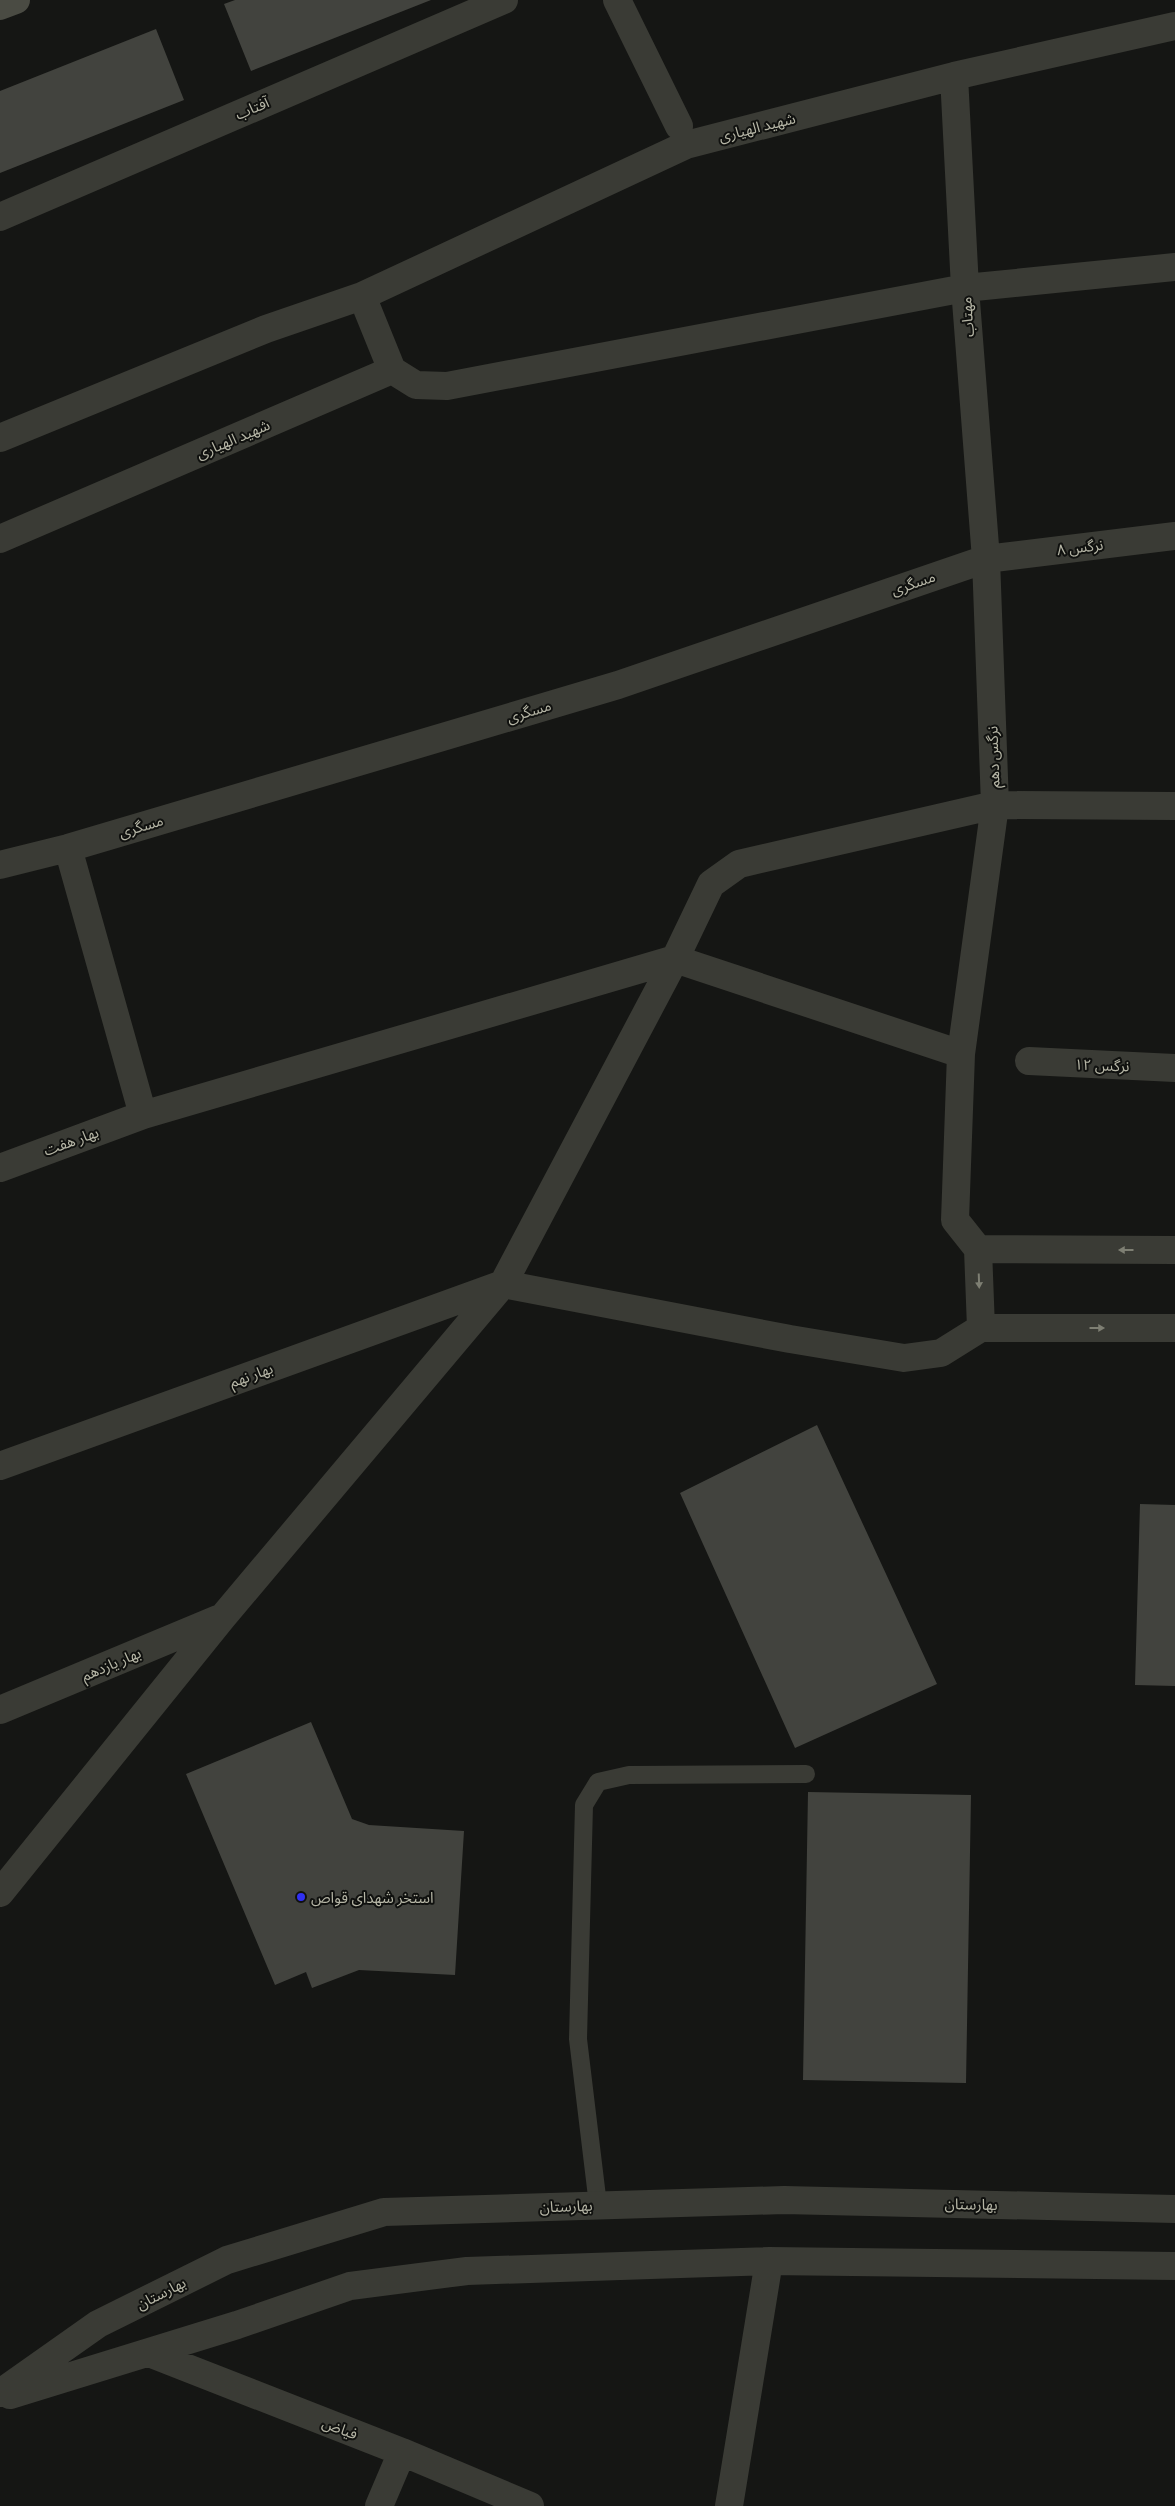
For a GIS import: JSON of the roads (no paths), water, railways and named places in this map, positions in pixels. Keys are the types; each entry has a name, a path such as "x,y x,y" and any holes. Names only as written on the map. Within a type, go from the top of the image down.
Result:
{"main road":[{"path":"0,6 16,0"}],"street":[{"name":"آفتاب","path":"0,217 504,0"},
{"path":"617,0 678,126"},
{"name":"شهید الهیاری","path":"0,438 266,329 362,296 686,145 954,76 1175,26"},
{"name":"مهتاب","path":"954,76 965,288 986,559"},
{"path":"362,296 392,370 416,385 446,386 965,288 1175,268"},
{"name":"شهید الهیاری","path":"0,539 392,370"},
{"name":"نرگس ۸","path":"986,559 1175,536"},
{"name":"نرگس دهم","path":"986,559 995,805 1175,806"},
{"name":"مسگری","path":"0,865 68,848 618,685 986,559"},
{"path":"0,1893 222,1618 503,1284 675,959 711,884 739,864 995,805 961,1054 955,1220 978,1249 981,1328"},
{"path":"68,848 143,1115"},
{"path":"675,959 961,1054"},
{"name":"بهار هفت","path":"0,1168 143,1115 675,959"},
{"name":"نرگس ۱۲","path":"1029,1062 1175,1068"},
{"path":"978,1249 1175,1250"},
{"path":"503,1284 790,1339 904,1358 941,1353 981,1328 1175,1328"},
{"name":"بهار نهم","path":"0,1466 503,1284"},
{"name":"بهار یازدهم","path":"0,1710 222,1618"},
{"name":"بهارستان","path":"0,2392 98,2324 227,2260 384,2212 784,2200 1175,2209"},
{"path":"0,2398 237,2326 350,2286 467,2271 769,2261 1175,2266"},
{"path":"729,2506 769,2261"},
{"name":"فیاض","path":"149,2352 402,2452 530,2506"},
{"path":"379,2506 402,2452"}],"lane":[{"path":"598,2205 578,2039 584,1805 598,1782 629,1775 806,1774"}],"place":[{"name":"استخر شهدای قواص","path":"301,1897"}]}
